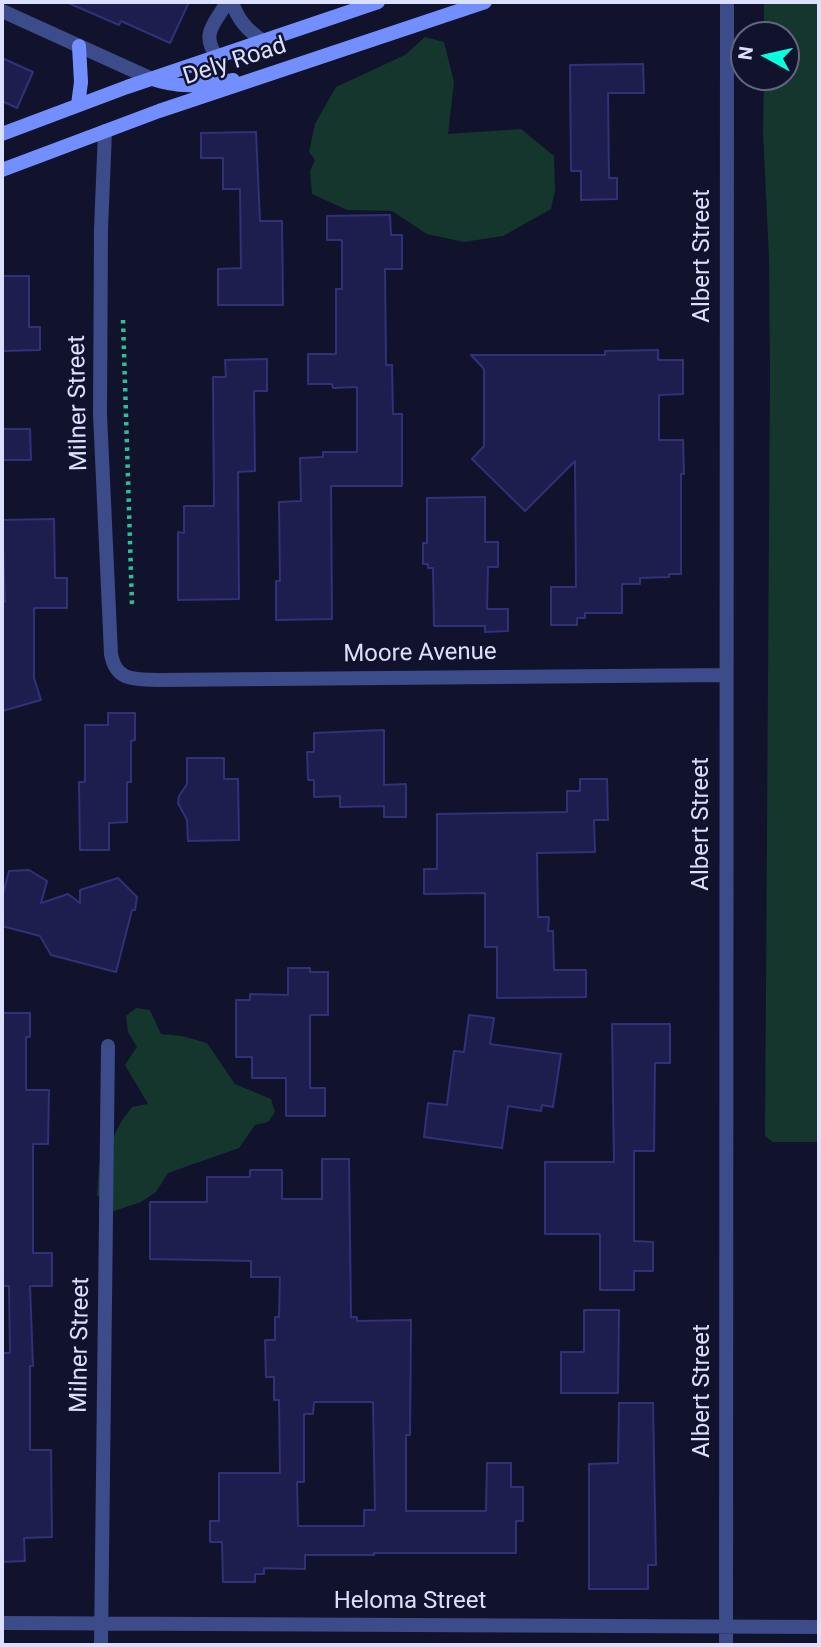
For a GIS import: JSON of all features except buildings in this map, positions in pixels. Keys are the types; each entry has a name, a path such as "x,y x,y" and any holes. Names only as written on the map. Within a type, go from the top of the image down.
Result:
{"main road":[{"name":"Dely Road","path":"2,134 152,79 378,2"},
{"name":"Dely Road","path":"2,170 159,111 485,2"},
{"path":"78,105 81,82 79,46"},
{"path":"152,79 183,87 286,69"}],"street":[{"path":"217,57 208,45 208,34 230,2 246,29 263,41"},
{"name":"Albert Street","path":"726,1645 727,2"},
{"path":"2,11 152,79"},
{"name":"Milner Street","path":"105,131 101,229 100,414 111,654 113,665 118,672"},
{"name":"Moore Avenue","path":"118,672 133,679 158,680 725,675"},
{"name":"Milner Street","path":"101,1645 108,1046"},
{"name":"Heloma Street","path":"2,1623 819,1627"}],"path":[{"path":"123,308 132,611"}],"green space":[{"path":"764,2 819,2 819,1142 773,1142 765,1136 770,375 764,91 800,91 800,21 764,21"},
{"path":"425,37 444,42 454,82 448,134 521,129 554,156 555,190 551,209 503,236 464,242 427,234 392,211 347,210 312,194 310,171 315,160 309,152 315,124 336,87 405,55"},
{"path":"136,1008 150,1010 161,1034 207,1043 235,1084 271,1099 275,1112 268,1122 255,1125 239,1148 168,1173 156,1192 141,1202 114,1211 97,1195 99,1166 121,1122 132,1107 148,1104 125,1065 137,1047 128,1032 126,1016"}]}
